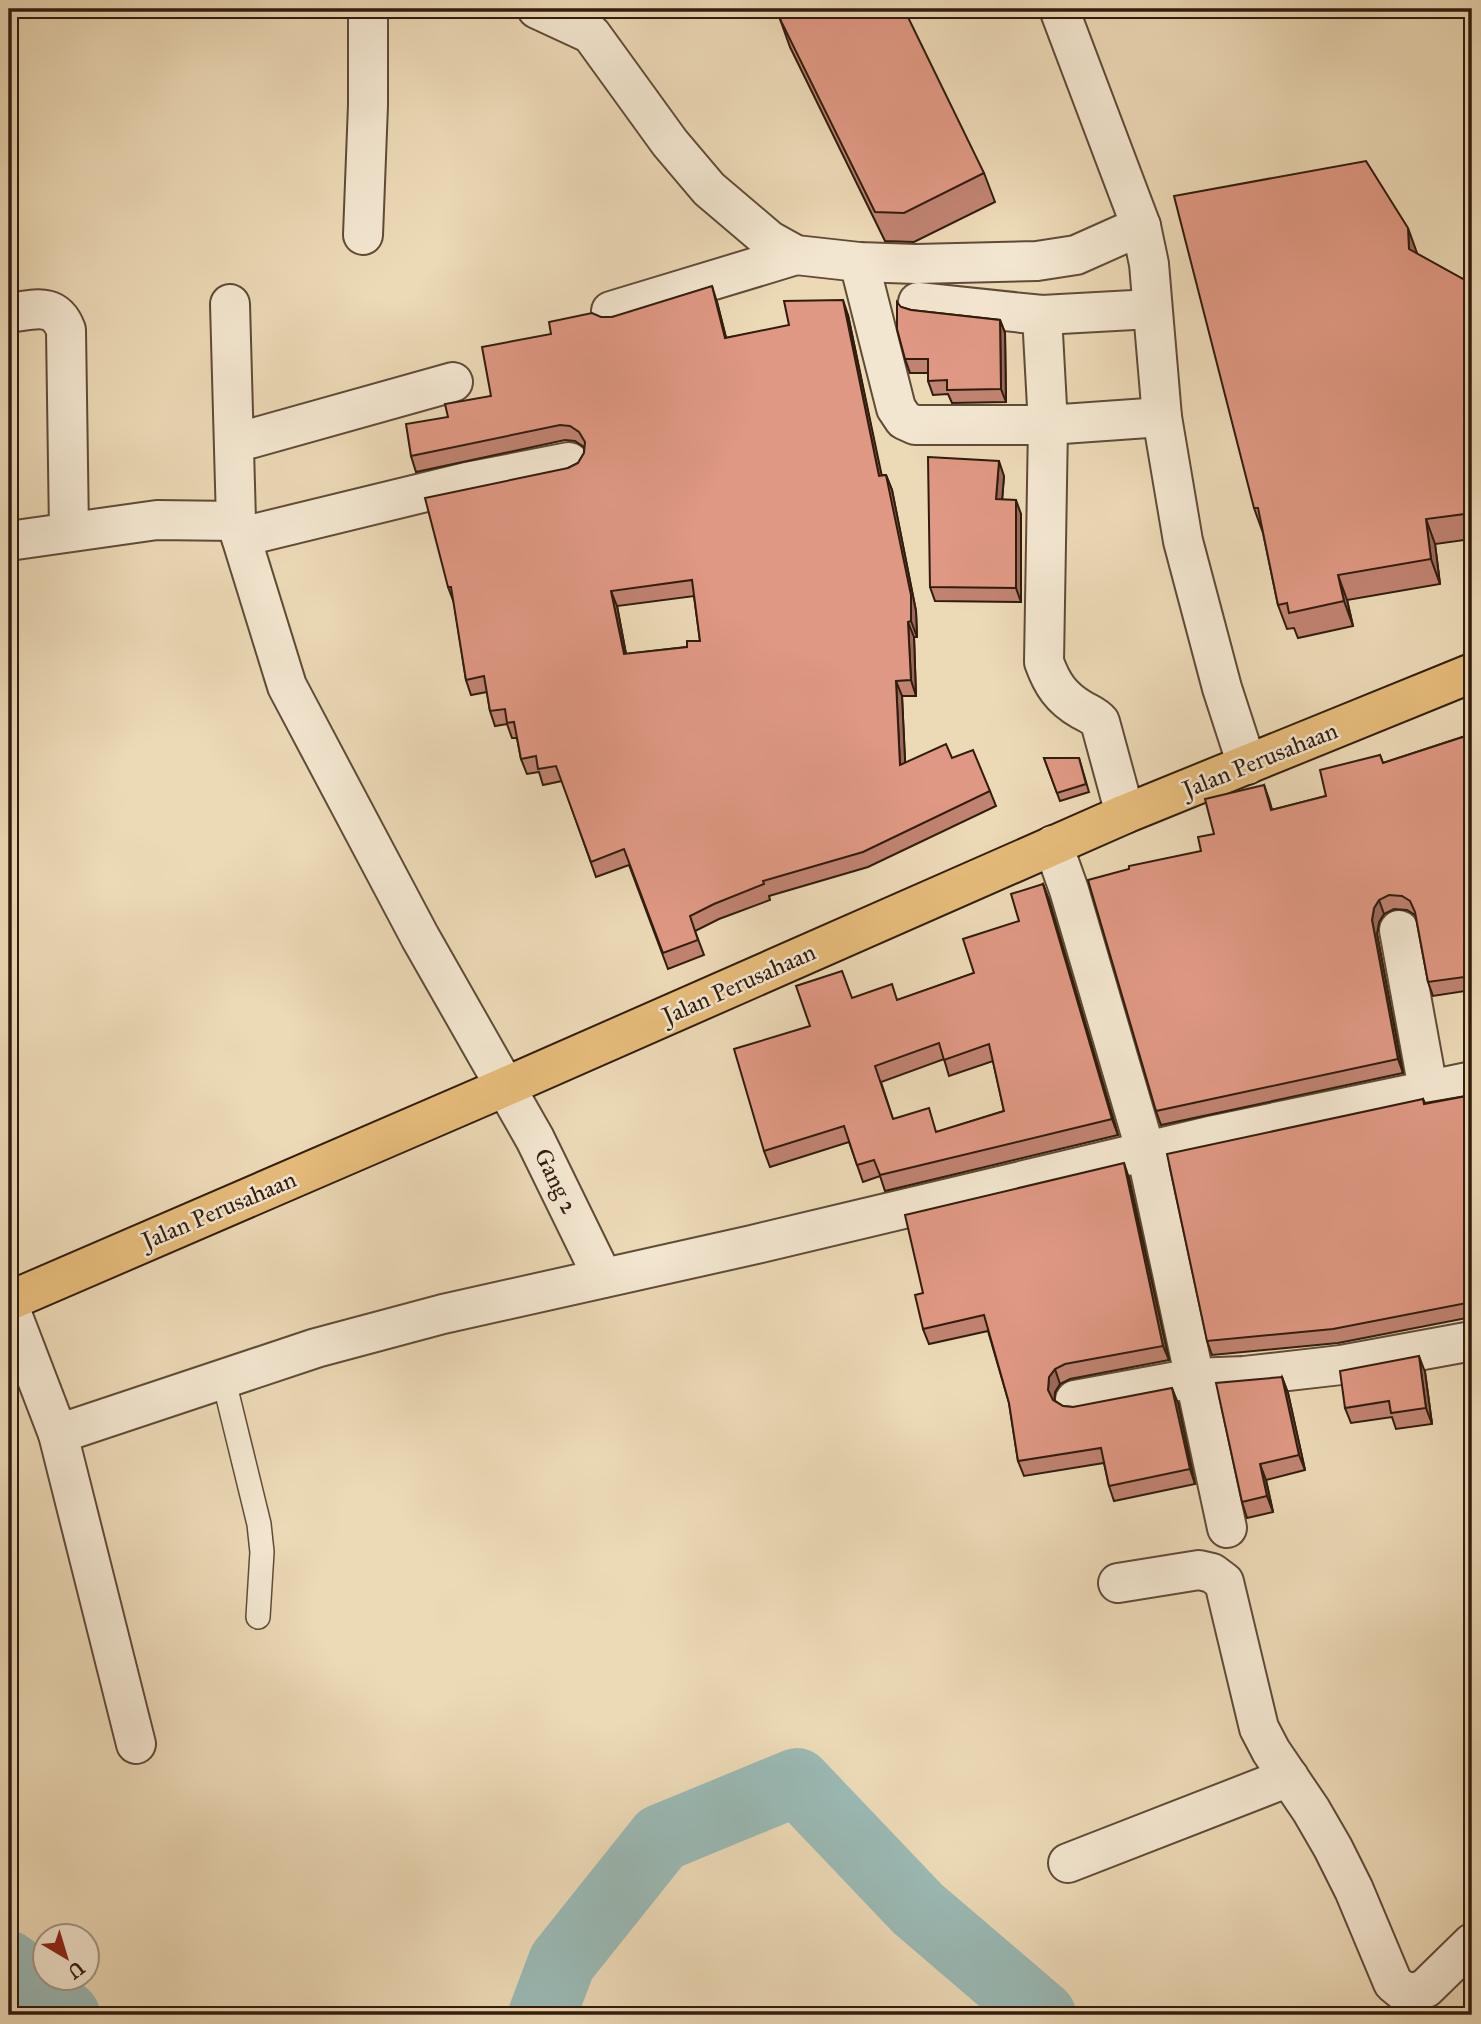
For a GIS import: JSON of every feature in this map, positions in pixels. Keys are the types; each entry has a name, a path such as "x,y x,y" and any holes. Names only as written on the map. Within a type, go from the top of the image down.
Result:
{"main road":[{"name":"Jalan Perusahaan","path":"9,1303 1053,845 1472,673"}],"street":[{"path":"363,235 368,105 368,9"},
{"path":"537,9 591,34 670,143 709,189 769,240 796,255 859,262 916,264 1057,259 1076,255 1141,226"},
{"path":"1059,9 1141,226 1149,264 1162,417 1183,541 1222,688 1247,765"},
{"path":"611,311 796,255"},
{"path":"859,262 896,408 904,420 915,425 1048,425 1162,417"},
{"path":"918,302 1042,315 1152,309"},
{"name":"Gang 2","path":"230,304 239,529 287,686 420,937 507,1086 603,1278"},
{"path":"9,313 41,309 53,311 60,317 66,330 69,531"},
{"path":"1042,315 1048,425 1044,662 1053,686 1069,702 1095,716 1100,722 1125,814"},
{"path":"235,443 453,382"},
{"path":"9,541 157,520 239,529 569,462"},
{"path":"1053,845 1069,890 1146,1152 1227,1528"},
{"path":"1399,930 1428,1089"},
{"path":"58,1434 223,1377 405,1324 766,1242 1214,1135 1472,1081"},
{"path":"9,1303 58,1434 136,1744"},
{"path":"1075,1400 1194,1378 1244,1376 1341,1365 1472,1341"},
{"path":"1118,1583 1199,1570 1212,1573 1224,1582 1259,1728 1333,1848 1354,1890 1388,1975 1398,1988 1411,1992 1426,1988 1472,1944"},
{"path":"1068,1863 1289,1777"}],"lane":[{"path":"223,1377 259,1524 262,1552 258,1618"}],"building":[{"path":"799,9 904,9 984,173 904,213 875,212 780,19"},
{"path":"1366,161 1408,228 1409,249 1472,284 1472,513 1426,519 1431,559 1338,575 1344,601 1289,613 1287,603 1278,605 1258,508 1254,508 1174,196"},
{"path":"712,286 725,338 789,325 784,301 843,300 879,476 886,475 911,595 911,621 908,622 911,680 896,681 900,765 946,744 952,758 973,750 990,791 863,852 763,881 764,884 714,904 690,916 698,940 663,953 624,849 591,862 556,766 538,769 536,756 521,759 514,722 507,723 505,709 490,711 484,676 466,680 451,587 448,587 425,498 568,468 578,463 584,453 585,442 579,432 570,426 560,425 411,456 406,424 448,417 445,404 491,396 482,347 551,334 549,322 592,313 601,317 612,317","holes":["692,580 700,641 687,641 687,647 624,654 611,591"]},
{"path":"897,302 901,307 911,310 1000,320 1001,389 947,390 947,380 928,381 928,359 905,359 897,329"},
{"path":"928,457 999,461 996,499 1016,500 1016,588 930,587"},
{"path":"1472,734 1472,976 1428,982 1415,912 1410,901 1402,896 1389,895 1379,900 1372,920 1398,1059 1156,1111 1088,880 1129,869 1129,866 1201,851 1198,837 1214,834 1205,799 1264,785 1271,810 1326,796 1320,770 1380,755 1383,763"},
{"path":"1044,758 1079,758 1086,784 1057,793"},
{"path":"1043,884 1112,1119 880,1175 874,1160 857,1165 844,1126 764,1151 734,1049 810,1026 796,986 842,971 852,998 892,984 897,1000 974,973 963,939 1019,921 1011,894","holes":["939,1043 944,1060 989,1044 1004,1111 936,1132 929,1108 893,1119 875,1066"]},
{"path":"1472,1095 1472,1302 1333,1329 1207,1341 1167,1154 1423,1099 1424,1104"},
{"path":"1124,1163 1163,1346 1065,1364 1055,1369 1049,1377 1048,1390 1053,1400 1063,1406 1073,1407 1172,1388 1190,1469 1109,1486 1101,1448 1018,1461 1009,1403 984,1315 923,1329 915,1295 923,1293 905,1215"},
{"path":"1419,1356 1426,1408 1391,1413 1389,1401 1345,1408 1340,1371"},
{"path":"1282,1377 1299,1455 1260,1464 1267,1496 1242,1502 1216,1383"}],"waterway":[{"path":"542,2015 562,1962 661,1838 797,1782 918,1909 1042,2015"},
{"path":"9,1965 66,2015"}]}
